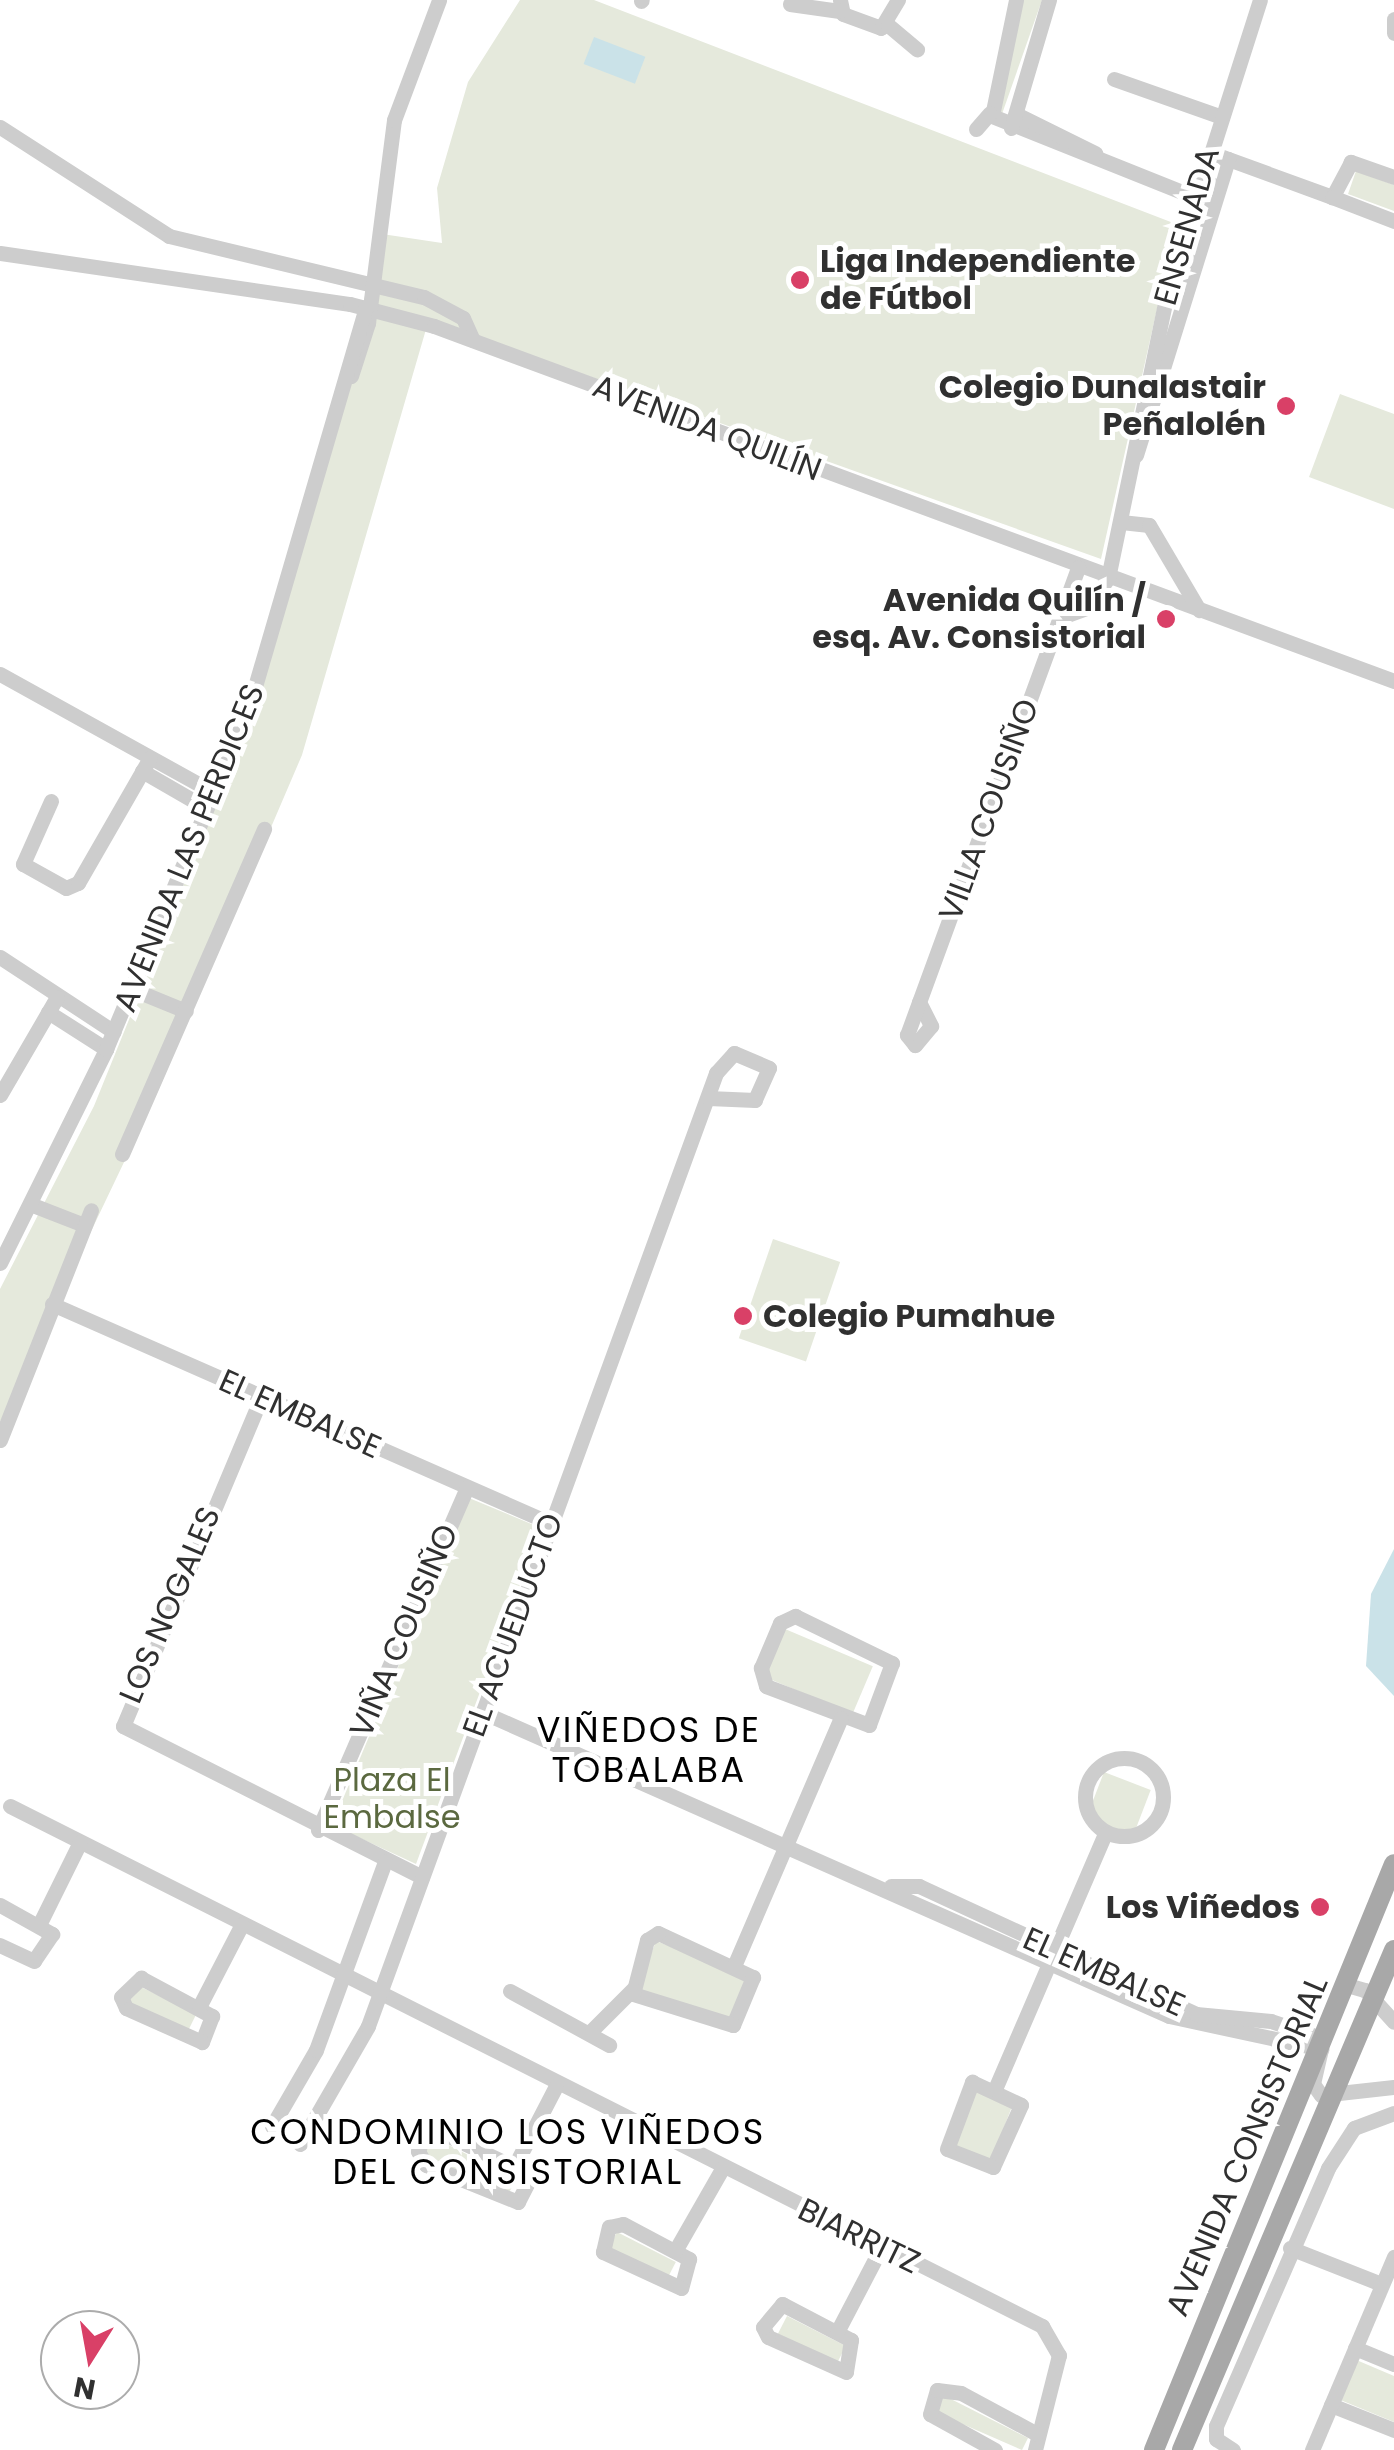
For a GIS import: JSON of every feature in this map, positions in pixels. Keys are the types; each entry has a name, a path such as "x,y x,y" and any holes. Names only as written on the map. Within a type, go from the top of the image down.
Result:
{"main road":[{"name":"AVENIDA CONSISTORIAL","path":"1154,2450 1394,1864"},
{"name":"AVENIDA CONSISTORIAL","path":"1182,2450 1335,2098 1394,1950"}],"street":[{"name":"AVENIDA LAS PERDICES","path":"0,1261 114,1032 275,630 332,416 363,341 394,120 439,0"},
{"path":"888,25 898,0"},
{"path":"976,130 990,113 1016,0"},
{"path":"1016,122 1049,0"},
{"name":"ENSENADA","path":"1108,578 1176,290 1193,194 1260,0"},
{"path":"790,4 840,6 888,25 917,49"},
{"path":"1394,19 1394,33"},
{"path":"1114,79 1219,116"},
{"path":"990,113 1210,202"},
{"path":"0,127 129,216 205,248 370,281 454,310 473,340"},
{"path":"1207,152 1394,221"},
{"name":"ENSENADA","path":"1176,290 1228,159"},
{"path":"1332,196 1351,162 1394,177"},
{"path":"200,282 205,248"},
{"name":"AVENIDA QUILÍN","path":"0,253 366,307 473,340 1394,681"},
{"path":"225,285 234,256"},
{"path":"1131,481 1149,525 1199,610"},
{"path":"1121,522 1149,525"},
{"name":"VILLA COUSIÑO","path":"919,1002 1078,567"},
{"path":"1060,618 1087,608 1108,578"},
{"path":"1,673 210,800"},
{"path":"52,800 24,864 66,888 78,884 146,764"},
{"path":"122,1154 264,829"},
{"path":"0,957 114,1032"},
{"path":"132,989 186,1011"},
{"path":"0,1095 57,996"},
{"path":"48,1012 106,1049"},
{"name":"EL ACUEDUCTO","path":"300,2144 380,1995 708,1098"},
{"path":"0,1440 88,1218 30,1204"},
{"name":"EL EMBALSE","path":"52,1304 550,1523"},
{"name":"LOS NOGALES","path":"262,1398 123,1726 318,1830 422,1877"},
{"name":"VIÑA COUSIÑO","path":"318,1830 466,1486"},
{"path":"786,1617 892,1663 869,1725 841,1718 761,1677 786,1617"},
{"name":"EL EMBALSE","path":"482,1712 888,1886 919,1886 1051,1957 1196,2014 1259,2018 1323,2044"},
{"path":"734,1966 841,1718"},
{"path":"1122,1752 1152,1763 1161,1786 1143,1836 1105,1834 1085,1820 1105,1760 1122,1752"},
{"name":"BIARRITZ","path":"10,1806 1053,2336 1058,2366 1036,2442"},
{"path":"995,2089 1105,1834"},
{"path":"40,1923 80,1842"},
{"path":"272,2126 316,2050 385,1861"},
{"path":"0,1905 40,1923 52,1934 40,1959 0,1946"},
{"path":"199,2007 242,1924"},
{"path":"592,2030 633,1989 651,1934 734,1966 753,1982 726,2028 633,1989"},
{"path":"135,1977 199,2007 212,2023 196,2044 121,1998 135,1977"},
{"path":"1347,1985 1374,2000 1394,2022"},
{"path":"510,1991 592,2030 608,2045"},
{"path":"1323,2044 1313,2084 1335,2098 1394,2087"},
{"path":"972,2082 995,2089 1021,2105 992,2167 947,2150 972,2082"},
{"path":"514,2167 556,2086"},
{"path":"1227,2447 1216,2426 1290,2248 1354,2128 1394,2113"},
{"path":"438,2131 514,2167 527,2184 512,2204 426,2165 418,2151 424,2135 438,2131"},
{"path":"675,2251 722,2169"},
{"path":"623,2224 675,2251 691,2264 676,2290 609,2258 603,2243 609,2227 623,2224"},
{"path":"837,2332 882,2246"},
{"path":"1290,2248 1378,2283"},
{"path":"1312,2450 1378,2283 1394,2257"},
{"path":"782,2304 837,2332 851,2340 846,2372 763,2327 782,2304"},
{"path":"1355,2348 1394,2364"},
{"path":"995,2450 930,2414 937,2390 961,2392 1036,2442"},
{"path":"1331,2405 1394,2430"}],"green space":[{"name":"Liga Independiente de Fútbol","path":"520,0 594,0 1176,224 1101,559 429,319 302,755 158,1091 0,1422 0,1289 94,1106 245,733 382,234 442,243 437,188 468,82"},
{"path":"1022,0 1042,0 1002,114 998,112"},
{"path":"1356,171 1394,185 1394,211 1348,194"},
{"path":"1340,394 1394,414 1394,509 1309,477"},
{"path":"773,1239 840,1262 806,1361 739,1338"},
{"name":"Plaza El Embalse","path":"469,1498 541,1528 416,1864 332,1825"},
{"path":"778,1626 873,1666 852,1714 758,1674"},
{"path":"1104,1772 1151,1790 1132,1839 1085,1821"},
{"path":"656,1941 747,1976 727,2030 635,1995"},
{"path":"137,1985 196,2014 188,2031 129,2002"},
{"path":"973,2088 1013,2103 989,2165 949,2150"},
{"path":"433,2137 516,2179 507,2196 424,2154"},
{"path":"617,2232 676,2262 667,2280 608,2250"},
{"path":"787,2316 846,2346 837,2364 778,2334"},
{"path":"1354,2359 1394,2376 1394,2422 1338,2399"},
{"path":"943,2395 1028,2438 1022,2450 935,2412"}],"water":[{"path":"594,37 645,57 635,84 584,64"},
{"path":"1394,1549 1394,1696 1366,1666 1371,1594"}],"place":[{"name":"Liga Independiente de Fútbol","path":"800,280"},
{"name":"Colegio Dunalastair Peñalolén","path":"1286,406"},
{"name":"Avenida Quilín / esq. Av. Consistorial","path":"1166,619"},
{"name":"Colegio Pumahue","path":"743,1316"},
{"name":"Los Viñedos","path":"1320,1907"}],"district":[{"name":"VIÑEDOS DE TOBALABA","path":"649,1750"},
{"name":"CONDOMINIO LOS VIÑEDOS DEL CONSISTORIAL","path":"508,2152"}]}
